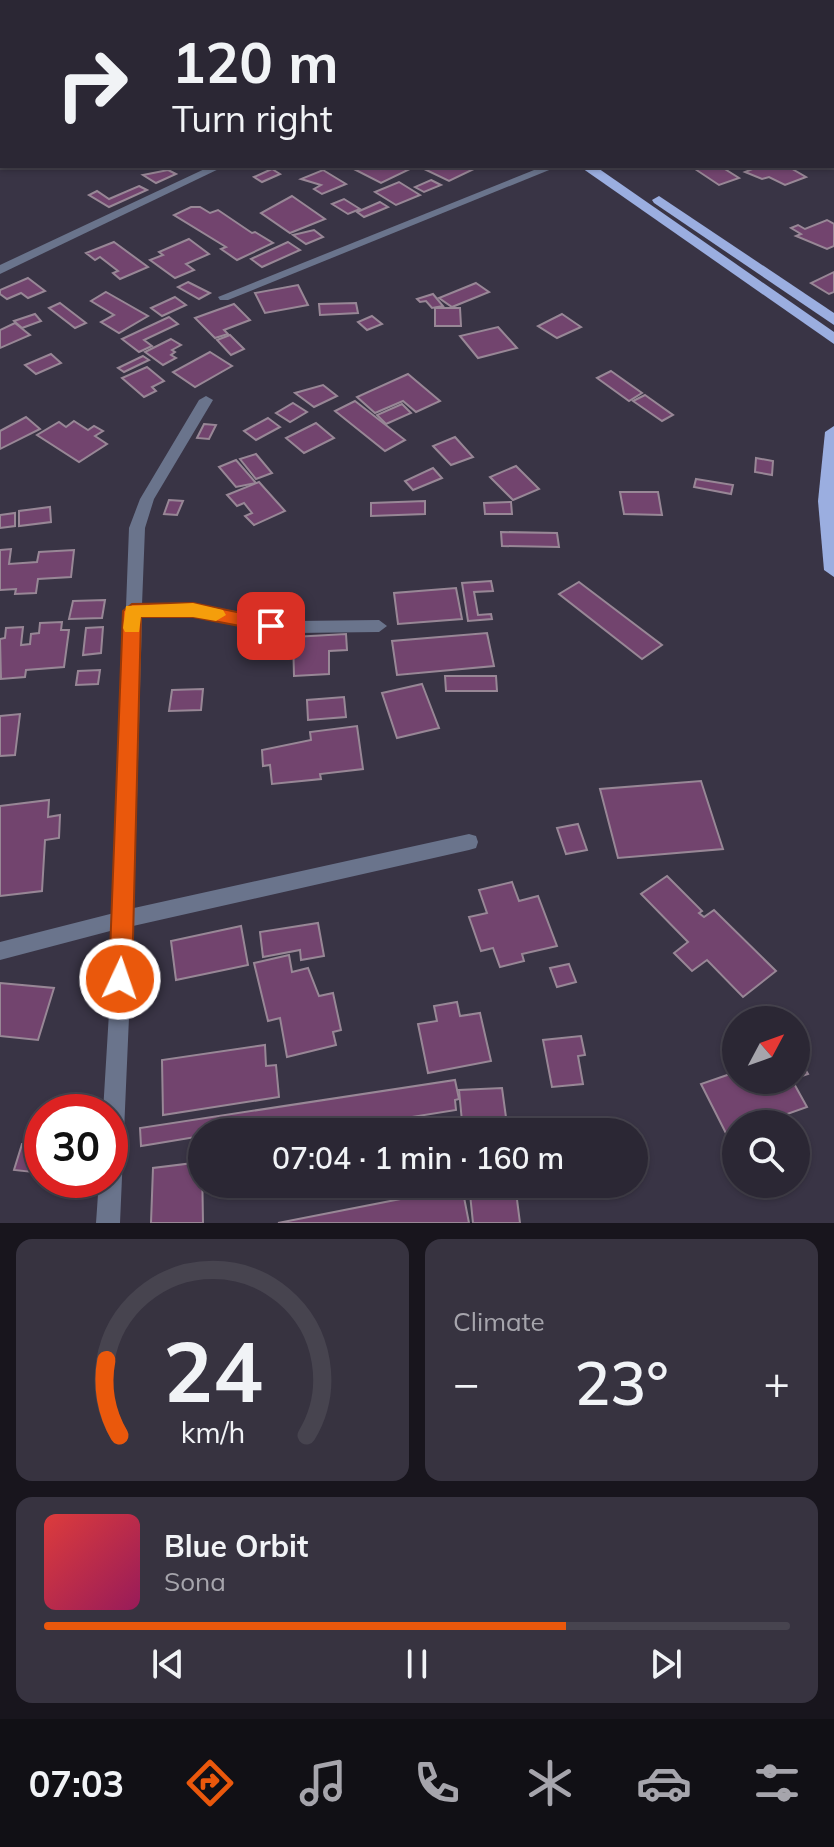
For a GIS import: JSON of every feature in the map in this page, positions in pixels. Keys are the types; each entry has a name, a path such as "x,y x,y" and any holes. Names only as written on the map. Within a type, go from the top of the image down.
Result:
{"main road":[{"path":"589,168 834,339"},
{"path":"613,168 834,320"},
{"path":"833,439 827,523 834,570"}],"street":[{"path":"0,270 216,168"},
{"path":"224,297 549,168"},
{"path":"108,1223 124,919 137,528 147,499 206,400"},
{"path":"132,611 193,610 295,627 379,626"},
{"path":"0,951 124,919 469,842"}],"building":[{"path":"352,168 412,168 381,183"},
{"path":"422,168 476,168 449,181"},
{"path":"694,168 723,168 739,178 719,185"},
{"path":"755,168 790,168 806,177 785,185 769,177 762,179 745,172"},
{"path":"272,169 280,174 262,182 254,177"},
{"path":"168,170 176,174 156,183 143,175"},
{"path":"323,170 346,184 322,194 314,189 321,185 301,179"},
{"path":"431,180 441,185 424,192 415,187"},
{"path":"399,182 420,195 396,205 375,192"},
{"path":"139,186 147,190 109,207 89,195 97,191 109,199"},
{"path":"292,196 325,219 290,233 261,213"},
{"path":"344,199 360,209 348,214 332,204"},
{"path":"380,202 388,207 364,217 357,212"},
{"path":"191,207 200,207 210,213 218,210 273,243 237,260 221,249 226,247 174,215"},
{"path":"827,220 834,224 834,246 827,249 796,236 801,234 791,228 798,225 805,229"},
{"path":"314,230 323,237 306,244 293,235"},
{"path":"189,239 209,254 186,264 194,270 175,278 150,260 163,255 159,252"},
{"path":"114,242 148,267 120,279 113,273 118,271 100,257 95,260 86,253"},
{"path":"288,242 300,250 262,267 251,259"},
{"path":"834,272 834,292 829,294 811,283"},
{"path":"28,278 45,291 28,298 21,293 7,299 0,294 0,290"},
{"path":"188,282 210,293 199,299 178,287"},
{"path":"476,283 489,292 452,307 439,298"},
{"path":"298,285 308,305 265,313 255,293"},
{"path":"106,292 148,316 119,333 101,322 114,315 91,301"},
{"path":"433,294 443,306 432,308 426,301 417,299"},
{"path":"175,297 186,305 162,316 151,308"},
{"path":"60,303 86,323 75,328 49,308"},
{"path":"356,303 358,313 320,315 319,304"},
{"path":"234,304 250,320 224,330 228,334 215,338 195,318"},
{"path":"435,308 460,308 461,326 435,326"},
{"path":"35,314 41,321 22,328 14,321"},
{"path":"562,314 581,327 557,338 538,326"},
{"path":"372,316 382,324 367,330 358,322"},
{"path":"169,317 178,324 144,340 152,346 139,352 122,339"},
{"path":"15,323 30,335 0,348 0,330"},
{"path":"498,327 517,348 478,358 460,336"},
{"path":"230,335 244,349 231,355 217,340"},
{"path":"171,339 181,345 172,350 175,352 171,355 176,358 163,365 145,352"},
{"path":"210,352 232,366 195,387 173,372"},
{"path":"51,354 61,363 36,374 25,365"},
{"path":"143,356 149,360 124,372 118,368"},
{"path":"147,367 164,381 152,387 156,391 144,397 122,378"},
{"path":"611,371 642,393 629,401 597,378"},
{"path":"408,374 440,401 416,412 403,401 375,413 357,397"},
{"path":"323,385 337,396 314,407 295,393"},
{"path":"645,395 673,415 662,421 633,401"},
{"path":"355,401 405,440 385,451 335,411"},
{"path":"293,403 307,412 290,422 276,413"},
{"path":"402,404 411,413 386,424 377,415"},
{"path":"26,417 40,429 0,449 0,431"},
{"path":"268,418 280,427 256,440 244,431"},
{"path":"74,421 88,430 94,426 103,431 95,436 107,444 79,462 37,435 59,422 66,427"},
{"path":"316,423 334,438 304,453 286,438"},
{"path":"204,424 216,425 209,439 197,438"},
{"path":"455,437 473,457 451,465 433,446"},
{"path":"256,454 272,473 256,479 240,459"},
{"path":"756,458 773,461 772,475 755,472"},
{"path":"236,460 256,483 236,487 219,467"},
{"path":"516,466 539,489 513,500 490,477"},
{"path":"433,468 442,478 413,490 405,481"},
{"path":"696,479 733,485 731,494 694,487"},
{"path":"259,482 285,511 254,525 245,516 252,513 244,503 237,506 227,495"},
{"path":"620,492 658,492 662,515 624,514"},
{"path":"169,500 183,501 177,515 164,514"},
{"path":"425,501 425,514 371,516 371,503"},
{"path":"511,502 512,514 485,514 484,503"},
{"path":"50,507 51,522 19,526 19,511"},
{"path":"15,513 15,526 0,528 0,515"},
{"path":"501,532 557,533 559,547 502,546"},
{"path":"11,549 9,564 37,562 39,552 74,550 71,577 38,579 36,593 15,594 16,589 0,590 0,550"},
{"path":"491,581 493,591 474,592 478,615 491,614 492,619 468,621 462,583"},
{"path":"579,582 662,645 642,659 559,594"},
{"path":"456,588 462,619 398,624 394,593"},
{"path":"105,600 102,618 69,619 73,601"},
{"path":"62,622 61,630 69,630 64,667 26,670 25,677 1,679 0,639 5,638 6,628 23,627 21,645 30,644 31,634 39,633 40,623"},
{"path":"103,627 101,653 83,655 86,628"},
{"path":"487,633 494,666 397,675 392,641"},
{"path":"346,634 347,650 329,651 329,674 294,676 293,637"},
{"path":"100,670 98,684 76,685 78,671"},
{"path":"445,676 496,676 497,691 446,691"},
{"path":"422,684 439,728 397,738 382,693"},
{"path":"203,689 201,710 169,711 172,690"},
{"path":"344,697 346,717 308,720 307,700"},
{"path":"20,714 15,755 0,756 0,716"},
{"path":"357,726 363,769 320,774 321,779 272,784 270,765 263,766 262,750 311,740 310,732"},
{"path":"701,781 723,849 618,858 600,789"},
{"path":"49,800 48,817 60,815 59,838 45,840 42,891 0,896 0,806"},
{"path":"578,824 587,850 566,854 557,828"},
{"path":"667,876 702,911 699,913 704,917 714,910 776,971 743,997 707,960 692,971 674,953 688,942 641,894"},
{"path":"512,882 519,901 538,896 557,946 522,954 524,961 500,967 493,948 481,951 469,917 487,913 479,890"},
{"path":"318,923 324,956 301,960 300,950 263,957 260,932"},
{"path":"241,926 248,965 176,980 171,941"},
{"path":"289,955 292,972 308,968 319,996 333,993 341,1030 333,1032 336,1045 287,1057 280,1018 268,1021 254,963"},
{"path":"569,964 576,982 557,987 550,968"},
{"path":"0,983 54,988 38,1040 0,1036"},
{"path":"457,1002 460,1016 480,1013 491,1061 428,1073 418,1024 437,1021 434,1006"},
{"path":"581,1036 585,1055 578,1056 583,1084 552,1087 543,1040"},
{"path":"265,1045 266,1066 276,1065 279,1097 163,1115 162,1060"},
{"path":"722,1077 722,1094 800,1094 807,1107 798,1110 722,1110 722,1125 701,1084"},
{"path":"455,1080 459,1099 455,1100 456,1110 406,1118 206,1118"},
{"path":"502,1088 506,1118 462,1118 459,1090"},
{"path":"188,1121 188,1138 141,1146 140,1128"},
{"path":"22,1144 24,1144 24,1171 14,1170"},
{"path":"188,1164 188,1198 203,1198 203,1223 151,1223 153,1168"},
{"path":"406,1198 464,1198 469,1223 278,1223"},
{"path":"470,1198 517,1198 520,1223 473,1223"}],"slow traffic":[{"path":"132,628 132,611 173,609 216,615"}],"route":[{"path":"120,979 132,611 193,610 271,626"}]}
